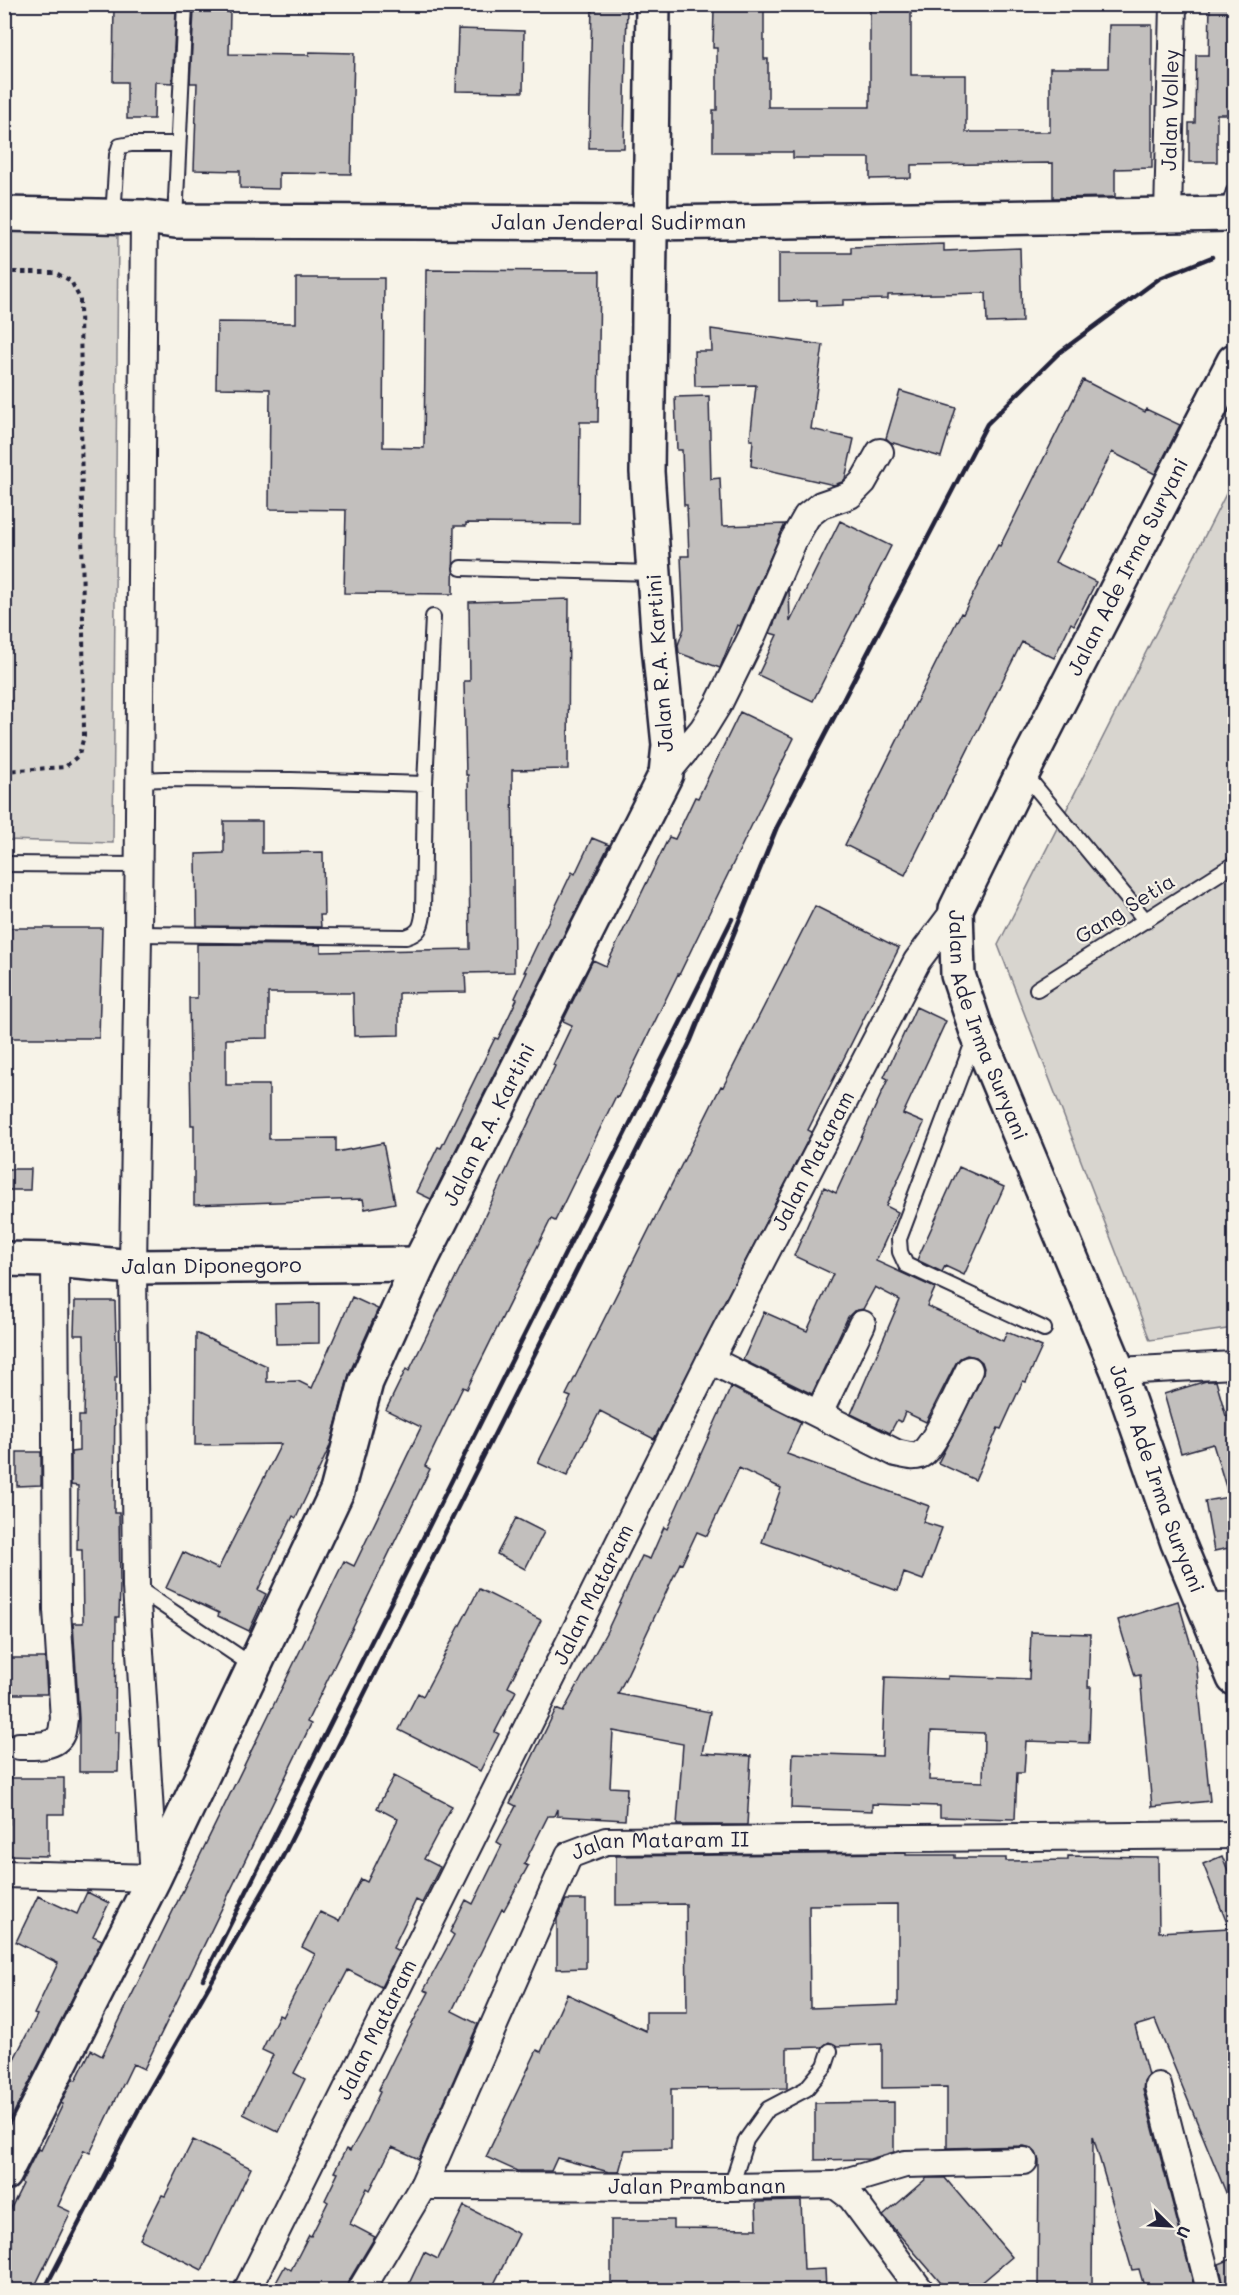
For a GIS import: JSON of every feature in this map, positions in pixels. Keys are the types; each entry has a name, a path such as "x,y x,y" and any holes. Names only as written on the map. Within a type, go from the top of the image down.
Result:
{"street":[{"name":"Jalan R.A. Kartini","path":"4,2174 154,1878 337,1491 366,1382 420,1264 666,774 669,745 647,472 653,4"},
{"name":"Jalan Volley","path":"1168,215 1173,4"},
{"name":"Jalan Jenderal Sudirman","path":"4,214 144,218 650,223 1168,215 1232,207"},
{"path":"4,1874 154,1878 136,1587 133,1267 144,218"},
{"name":"Jalan Ade Irma Suryani","path":"1234,361 1023,772 956,909 958,975 977,1032 1118,1371 1178,1543 1220,1607 1234,1678"},
{"path":"666,774 703,729 718,703 753,634 794,539 807,516 821,506 850,495 863,482 880,452"},
{"name":"Jalan Mataram","path":"247,2290 710,1360 917,961 956,909"},
{"name":"Jalan Diponegoro","path":"4,1259 55,1260 133,1267 420,1264"},
{"path":"19,1746 53,1743 61,1735 64,1719 57,1610 55,1260"},
{"path":"819,1413 862,1324"},
{"path":"710,1360 896,1452 913,1457 923,1454 969,1370"},
{"path":"1118,1371 1234,1365"},
{"name":"Jalan Mataram II","path":"361,2290 423,2186 570,1855 606,1841 1234,1835"},
{"path":"1158,2086 1210,2290"},
{"name":"Jalan Prambanan","path":"423,2186 835,2185 905,2164 1024,2161"},
{"path":"835,2185 851,2197 920,2290"}],"lane":[{"path":"144,218 178,144 185,4"},
{"path":"144,218 117,155 120,146 178,144"},
{"path":"461,568 654,573"},
{"path":"138,934 391,937 415,934 420,929 423,915 425,784 433,617"},
{"path":"1023,772 1146,921"},
{"path":"138,780 359,781 425,784"},
{"path":"4,864 139,865"},
{"name":"Gang Setia","path":"1037,989 1234,864"},
{"path":"977,1032 899,1239 900,1252 906,1265 1044,1329"},
{"path":"136,1587 253,1666"},
{"path":"731,2187 746,2140 768,2109 806,2089 825,2066 830,2051"}],"path":[{"path":"4,272 54,272 71,280 80,299 84,736 79,755 65,767 4,771"}],"shaded area":[{"path":"118,230 113,843 5,840 5,231"},
{"path":"1234,478 1234,1328 1150,1340 998,945"}],"building":[{"path":"114,4 173,4 173,11 176,11 172,83 155,82 154,119 127,119 127,82 113,82"},
{"path":"870,4 911,4 911,75 966,75 966,132 1050,132 1050,68 1108,68 1109,25 1152,25 1152,168 1115,169 1115,197 1053,198 1053,163 911,165 911,178 870,179 870,158 793,158 793,152 713,152 713,110 717,110 717,48 713,48 714,9 764,9 764,59 768,59 768,107 870,107"},
{"path":"1210,4 1234,4 1233,84 1228,84 1228,114 1217,114 1217,162 1189,162 1189,123 1195,123 1196,55 1209,55"},
{"path":"592,5 627,5 624,148 589,148"},
{"path":"194,11 230,12 229,54 354,53 351,174 279,173 279,189 240,188 240,171 194,170 197,83 190,83"},
{"path":"458,29 524,31 523,92 456,91"},
{"path":"944,244 944,251 1020,248 1022,322 987,323 986,293 888,295 888,299 843,300 843,305 817,306 817,300 779,301 779,253 851,253 851,247"},
{"path":"426,270 600,271 598,422 580,422 579,524 466,523 466,526 454,526 453,594 344,593 346,510 269,509 270,389 216,388 217,322 296,323 296,278 384,278 383,447 424,448"},
{"path":"711,329 823,345 811,429 854,439 845,479 842,482 834,485 751,466 753,440 750,440 756,385 695,386 694,351 712,351"},
{"path":"1083,380 1145,412 1146,409 1180,425 1155,474 1112,452 1055,562 1096,582 1074,625 1071,623 1054,658 1022,642 905,875 845,845 961,613 963,614 998,545 1000,546"},
{"path":"900,391 956,408 941,457 890,442 886,438"},
{"path":"709,396 711,479 720,478 722,526 785,524 740,626 737,625 720,668 679,653 678,645 684,628 681,556 689,556 682,450 677,450 675,397"},
{"path":"840,521 891,546 813,701 758,675 777,635 770,633 789,588 790,622"},
{"path":"569,599 568,769 512,770 514,972 465,973 466,992 399,993 399,1035 354,1036 353,993 268,993 268,1038 226,1039 226,1085 269,1085 269,1139 336,1138 336,1152 383,1143 395,1203 365,1209 363,1199 194,1205 194,1125 191,1125 189,998 197,998 197,944 321,945 321,952 470,949 468,775 466,775 464,681 470,681 469,602"},
{"path":"740,712 794,738 679,975 555,1221 551,1219 467,1389 463,1387 425,1466 430,1469 307,1722 311,1724 144,2069 133,2064 90,2153 84,2150 58,2206 71,2212 33,2290 4,2290 4,2222 23,2184 21,2183 38,2149 41,2150 73,2079 76,2080 91,2050 102,2056 344,1561 354,1566 421,1427 386,1410 406,1369 409,1371 467,1254 555,1066 553,1065 572,1025 563,1021 593,960 606,966 669,837 675,839"},
{"path":"224,821 262,821 262,853 323,852 324,915 320,915 321,927 197,926 196,854 224,853"},
{"path":"592,838 609,845 431,1199 416,1192 438,1147 441,1148 495,1038 498,1039 517,999 515,998 527,972 524,972 572,872 575,874"},
{"path":"815,906 899,948 808,1130 812,1132 654,1439 600,1411 567,1476 538,1463 571,1397 566,1395 721,1086 723,1087"},
{"path":"4,928 102,928 99,1038 4,1038"},
{"path":"916,1007 946,1021 903,1114 924,1123 886,1206 898,1212 876,1261 935,1288 927,1306 1003,1341 1007,1332 1042,1347 1001,1429 998,1428 975,1480 938,1463 982,1377 984,1368 982,1362 976,1357 967,1355 956,1363 926,1422 905,1412 901,1422 897,1420 890,1433 851,1414 900,1300 875,1287 863,1309 854,1311 848,1317 812,1394 743,1360 764,1312 807,1331 833,1274 794,1256 824,1187 836,1193 888,1079 884,1077"},
{"path":"959,1167 1004,1187 964,1275 945,1266 942,1272 917,1260"},
{"path":"4,1169 31,1169 30,1190 4,1190"},
{"path":"352,1297 378,1309 349,1374 330,1446 258,1590 266,1594 249,1631 218,1616 219,1613 166,1588 183,1552 218,1569 281,1444 195,1445 196,1333 267,1366 267,1382 298,1381 312,1388"},
{"path":"75,1301 115,1301 117,1377 115,1377 114,1513 119,1513 120,1585 119,1617 116,1617 115,1732 119,1732 118,1772 79,1772 79,1718 73,1623 83,1623 82,1550 77,1550 78,1486 71,1485 71,1452 79,1451 79,1416 84,1416 85,1377 84,1335 74,1335"},
{"path":"319,1303 319,1343 276,1344 275,1304"},
{"path":"1206,1381 1216,1381 1226,1416 1234,1414 1234,1547 1214,1551 1205,1501 1229,1497 1213,1444 1181,1453 1164,1394"},
{"path":"731,1387 801,1422 787,1454 929,1506 923,1522 942,1528 923,1580 904,1573 898,1591 762,1542 781,1488 739,1468 707,1536 697,1532 682,1564 680,1563 618,1694 710,1712 702,1753 751,1756 747,1825 677,1825 683,1744 613,1731 610,1787 627,1788 625,1820 557,1816 557,1809 554,1816 548,1816 524,1864 528,1866 504,1910 502,1909 452,2011 478,2024 419,2159 392,2147 370,2190 367,2188 350,2224 375,2237 348,2282 346,2290 272,2290 285,2266 291,2270 309,2235 311,2236 328,2202 325,2200 338,2173 334,2172 346,2149 350,2151 363,2128 380,2092 378,2091 429,1992 424,1990 454,1935 450,1932 466,1900 473,1904 502,1845 497,1842 516,1806 510,1803 556,1709 563,1712 607,1631 642,1556 650,1559 664,1527 667,1529"},
{"path":"17,1452 41,1452 41,1485 17,1486"},
{"path":"516,1518 544,1532 525,1569 497,1554"},
{"path":"479,1589 541,1620 508,1687 516,1691 495,1732 499,1734 480,1771 399,1730 418,1693 423,1696"},
{"path":"1178,1601 1196,1662 1210,1801 1152,1807 1140,1675 1135,1676 1118,1620"},
{"path":"1031,1632 1090,1634 1089,1743 1026,1741 1024,1773 1017,1773 1015,1819 940,1817 940,1806 872,1804 872,1811 791,1808 793,1753 882,1756 885,1677 948,1679 948,1676 1029,1679","holes":["931,1731 984,1733 983,1782 929,1780"]},
{"path":"4,1658 45,1658 47,1694 4,1694"},
{"path":"394,1776 452,1806 424,1859 440,1867 422,1903 416,1900 393,1948 399,1951 381,1987 348,1970 294,2073 305,2079 279,2132 243,2114 273,2055 262,2050 279,2015 283,2017 315,1954 302,1947 320,1912 339,1921 361,1879 367,1882 398,1819 377,1808"},
{"path":"10,1778 64,1778 64,1814 48,1814 48,1856 4,1855 4,1824 9,1824"},
{"path":"906,1853 906,1855 955,1855 955,1858 1006,1858 1006,1861 1068,1860 1068,1856 1158,1857 1159,1932 1229,1928 1203,1864 1222,1856 1234,1885 1234,2212 1155,2020 1135,2026 1148,2075 1144,2081 1143,2090 1195,2290 1145,2290 1139,2269 1132,2270 1093,2136 1092,2290 1038,2290 1039,2161 1036,2153 1024,2146 947,2148 947,2087 882,2088 882,2044 837,2046 829,2042 822,2047 787,2048 787,2088 671,2089 671,2149 625,2150 619,2172 609,2172 557,2158 551,2171 517,2171 486,2157 537,2050 541,2052 567,1994 646,2031 646,2012 687,2012 686,1904 616,1905 616,1856","holes":["898,1904 898,2005 810,2008 809,1905"]},
{"path":"87,1892 109,1903 93,1936 102,1940 4,2132 4,2078 37,2015 34,2014 58,1963 16,1942 38,1896 77,1914"},
{"path":"566,1900 586,1900 586,1968 557,1969 557,1919"},
{"path":"894,2102 894,2152 870,2159 815,2160 815,2103"},
{"path":"193,2140 251,2168 202,2270 140,2239"},
{"path":"927,2178 945,2178 1012,2257 973,2290 947,2290 883,2216"},
{"path":"801,2201 804,2270 825,2269 826,2290 611,2290 611,2220 673,2220 673,2228 757,2229 756,2202"},
{"path":"464,2206 519,2234 491,2290 406,2290 424,2252 438,2259"},
{"path":"1234,2258 1234,2290 1225,2290 1219,2264"}],"railway":[{"path":"44,2290 142,2103 281,1860 691,1040 777,827 987,424 1060,352 1160,278 1212,257"},
{"path":"203,1979 732,919"}]}
